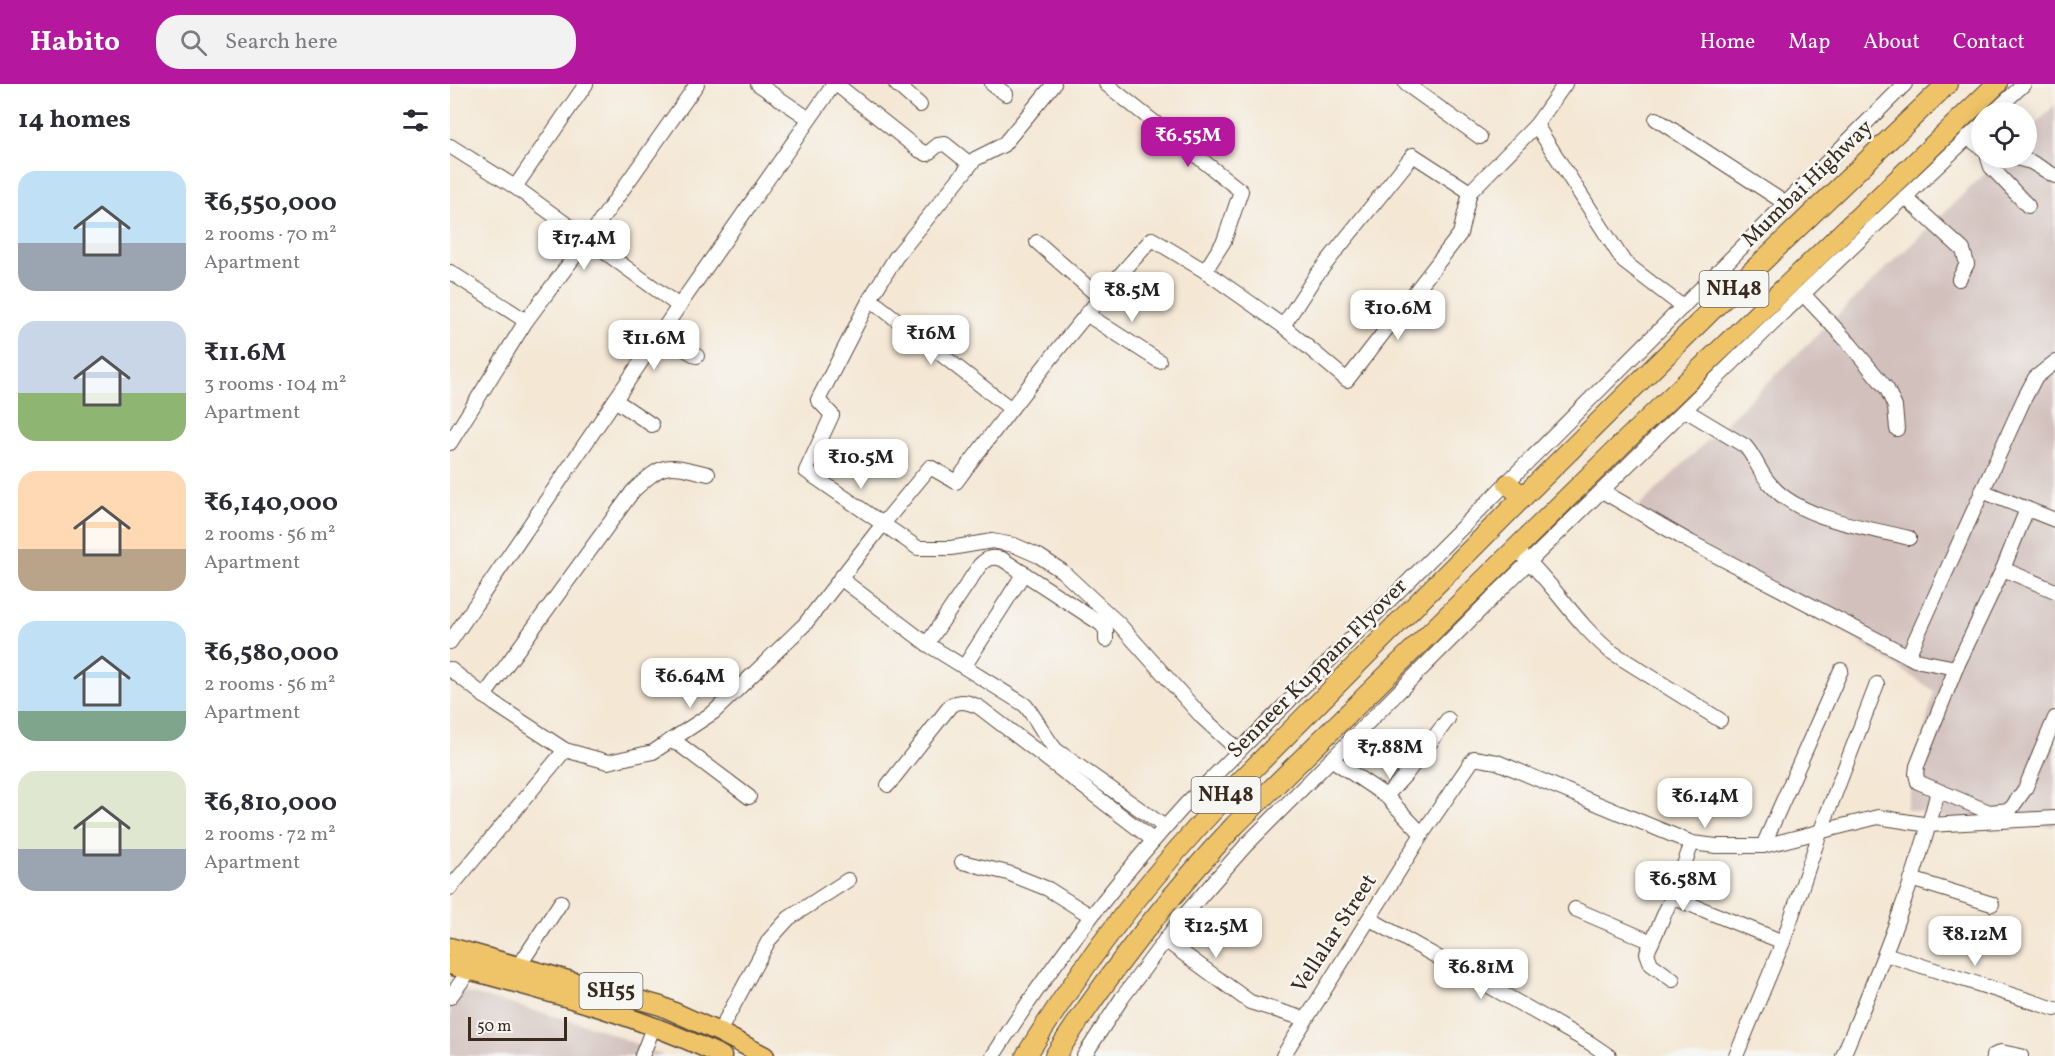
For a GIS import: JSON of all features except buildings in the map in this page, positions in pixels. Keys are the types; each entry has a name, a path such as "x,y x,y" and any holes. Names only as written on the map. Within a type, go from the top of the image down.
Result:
{"highway":[{"name":"Mumbai Highway","path":"1516,490 1717,305 1947,84"},
{"name":"NH48","path":"1055,1056 1157,913 1235,825 1515,548 1826,261 1996,84"},
{"name":"Senneer Kuppam Flyover","path":"1026,1056 1102,940 1191,833 1503,516 1516,490"}],"main road":[{"name":"SH55","path":"450,947 662,1006 765,1056"},
{"name":"SH55","path":"450,965 505,979 654,1025 722,1056"}],"street":[{"path":"515,187 586,84"},
{"path":"450,443 526,321 587,240 697,84"},
{"path":"758,84 808,118"},
{"path":"450,642 808,118 835,84 920,150 927,154 938,145 945,144 970,164"},
{"path":"896,84 920,105"},
{"path":"992,84 1006,94"},
{"path":"1054,84 1003,145 975,159 970,164 896,256 870,299 818,400 832,415 806,471 918,548 951,548 992,541 1014,545 1039,556 1062,571 1118,623 1203,717 1239,751"},
{"path":"1106,84 1241,192 1224,241 1205,271"},
{"path":"1406,84 1480,137"},
{"path":"450,669 484,696 565,750 608,762 653,752 714,712 805,624 930,467 956,482 1099,297 1152,239 1205,271 1283,326 1347,380 1460,234 1470,192 1536,125 1565,84"},
{"path":"993,1056 1058,959 1165,827 1239,751 1516,490 1683,307 1905,84"},
{"path":"2005,102 2024,84"},
{"path":"1656,119 1785,203"},
{"path":"1536,125 1624,262 1683,307"},
{"path":"1086,1055 1122,998 1165,940 1217,877 1331,759 1529,562 1803,294 1826,261 1905,197 1971,134"},
{"path":"1967,137 1971,140"},
{"path":"450,146 515,187 679,306"},
{"path":"1283,326 1315,277 1413,155 1470,192"},
{"path":"2037,166 2055,176"},
{"path":"1992,168 2028,206"},
{"path":"1905,197 1963,250 1967,264 1959,279"},
{"path":"1037,242 1099,297"},
{"path":"450,272 526,321"},
{"path":"1803,294 1850,344 1887,389 1895,407 1897,429"},
{"path":"870,299 1011,409"},
{"path":"1086,314 1159,361"},
{"path":"659,335 697,356"},
{"path":"1908,656 2035,378 2055,362"},
{"path":"615,400 652,425"},
{"path":"1685,410 1745,446 1753,454 1769,484 1785,498 1810,513 1909,538"},
{"path":"484,696 633,491 660,469 673,465 708,474"},
{"path":"1602,491 1689,542 1908,656 1916,660 1956,668"},
{"path":"1982,491 2055,520"},
{"path":"2027,509 2003,569 1956,668 1917,766 1918,782 1989,812 2010,810 2025,789 2055,718"},
{"path":"1515,548 1582,625 1603,645 1720,720"},
{"path":"927,644 986,559 994,557 1002,559 1101,624 1106,630 1106,640"},
{"path":"2003,569 2055,591"},
{"path":"964,667 1024,573"},
{"path":"840,578 927,644 1025,705 1056,750 1165,827"},
{"path":"1763,846 1841,670"},
{"path":"1737,1056 1783,942 1821,830 1877,684"},
{"path":"888,785 951,705 959,701 968,702 979,707 1153,840"},
{"path":"1386,796 1407,773 1448,719"},
{"path":"670,741 680,745 749,797"},
{"path":"450,888 565,750"},
{"name":"Vellalar Street","path":"1283,1056 1422,834 1474,758 1497,762 1692,843"},
{"path":"1331,759 1386,796 1422,834"},
{"path":"1843,1056 1885,954 1929,825 1938,791"},
{"path":"1673,980 1651,964 1647,953 1672,897 1692,843 1716,846 1763,846 1878,817 1929,825 2055,818"},
{"path":"962,862 1008,873 1048,889 1091,916"},
{"path":"1911,879 1992,904"},
{"path":"719,1032 769,940 789,918 848,880"},
{"path":"1672,897 1783,942"},
{"path":"519,966 561,902"},
{"path":"1575,909 1652,942"},
{"path":"1370,919 1590,1043 1609,1056"},
{"path":"1165,940 1250,1002 1305,1019"},
{"path":"1885,954 2055,1009"},
{"path":"450,998 470,970"},
{"path":"642,1056 654,1025"},
{"path":"1583,1056 1590,1043"},
{"path":"1993,1056 2001,1052 2021,1056"}],"shaded area":[{"path":"2055,105 2055,826 1979,827 1906,809 1934,691 1841,630 1630,515 1991,168 2037,168 2037,123"},
{"path":"450,988 598,1028 664,1056 450,1056"}]}
